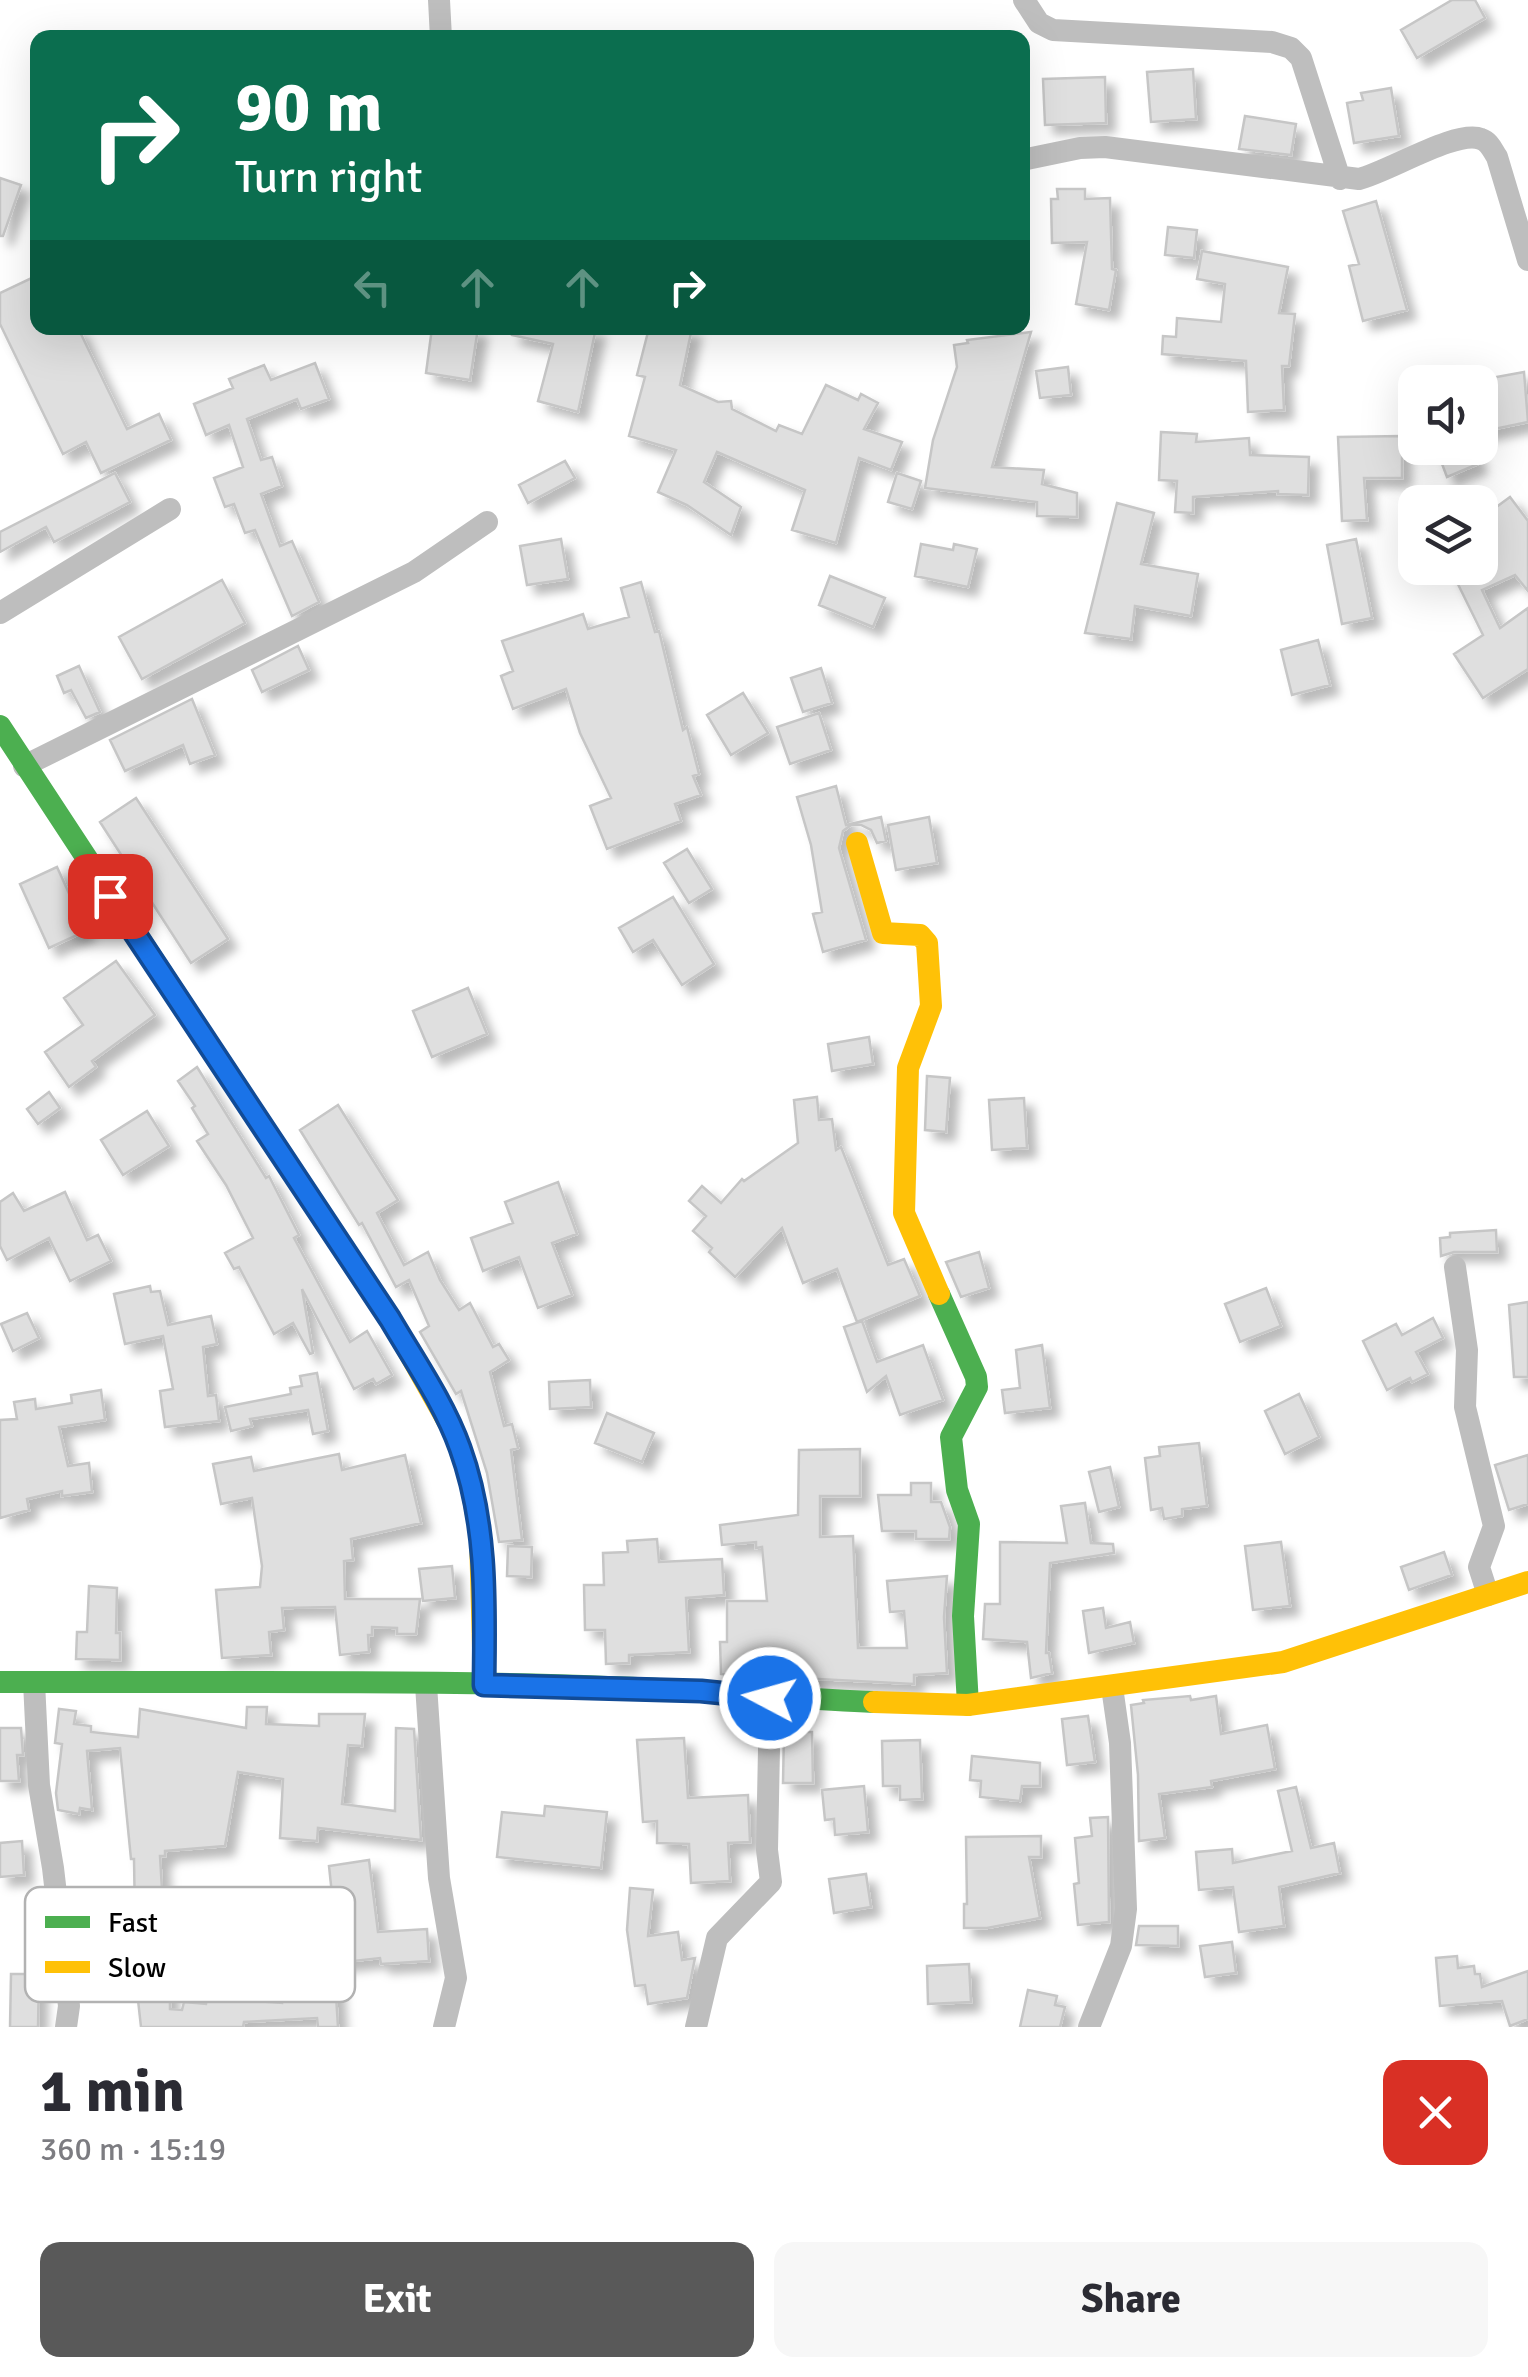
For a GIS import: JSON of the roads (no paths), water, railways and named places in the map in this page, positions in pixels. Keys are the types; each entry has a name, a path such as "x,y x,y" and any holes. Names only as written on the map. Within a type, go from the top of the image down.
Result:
{"street":[{"path":"439,0 441,30"},
{"path":"1024,0 1039,23 1053,30 1272,42 1291,48 1300,58 1340,179"},
{"path":"1030,158 1105,147 1340,179 1377,175 1461,138 1478,137 1488,143 1497,157 1528,260"},
{"path":"0,613 170,510"},
{"path":"24,766 414,572 487,522"},
{"path":"0,726 390,1319 432,1390 460,1447 485,1556 484,1685"},
{"path":"857,843 883,933 920,935 927,944 931,1006 908,1068 904,1213 976,1377 976,1388 951,1436 957,1490 969,1524 963,1616 968,1704"},
{"path":"1455,1267 1467,1350 1465,1407 1494,1526 1479,1566 1488,1595"},
{"path":"0,1682 484,1685 968,1704 1283,1662 1528,1582"},
{"path":"34,1682 39,1785 55,1887"},
{"path":"426,1685 439,1878 456,1978 444,2027"},
{"path":"1088,2027 1122,1946 1126,1910 1120,1743 1112,1687"},
{"path":"696,2027 717,1938 771,1882 767,1850 770,1698"},
{"path":"66,2027 69,2002"}]}
